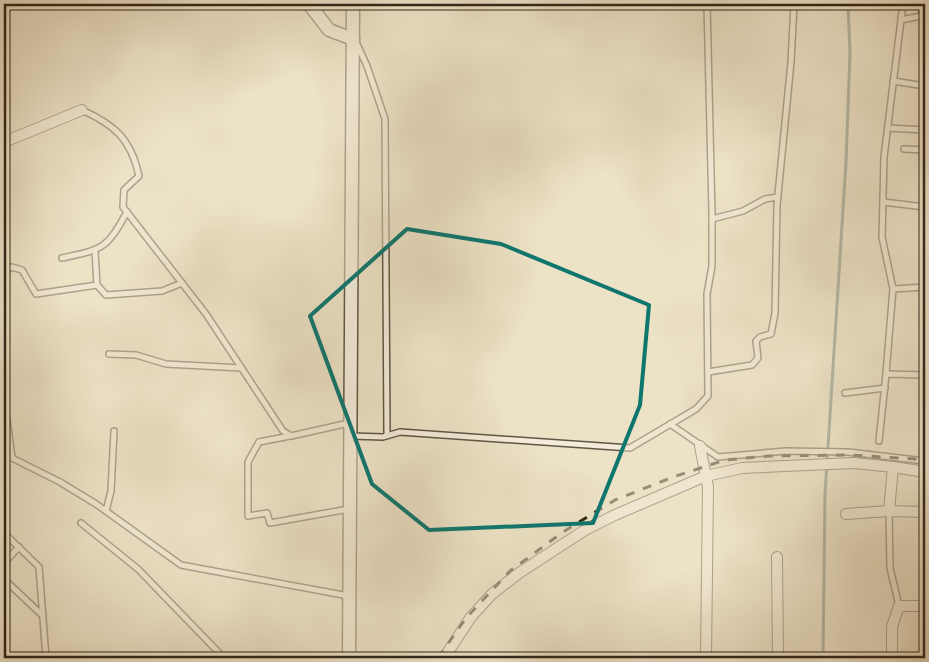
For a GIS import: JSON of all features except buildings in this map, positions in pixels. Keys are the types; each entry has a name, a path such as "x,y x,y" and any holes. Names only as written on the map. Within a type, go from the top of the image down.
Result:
{"street":[{"path":"310,4 329,30 353,39"},
{"path":"349,658 353,4"},
{"path":"4,142 82,110"},
{"path":"700,446 708,487 706,658"},
{"path":"444,658 471,617 492,594 519,573 585,530 706,476 742,468 854,463 925,472"},
{"path":"889,511 893,467"},
{"path":"846,514 889,511 925,512"},
{"path":"777,557 778,658"},
{"path":"892,658 892,627 899,606 925,606"}],"lane":[{"path":"350,436 387,436 400,432 630,448 696,409 708,396 707,294 712,266 712,219 707,4"},
{"path":"708,372 752,365 758,358 756,341 760,337 771,334 775,313 778,198 791,62 794,4"},
{"path":"879,441 893,288 882,237 884,157 903,4"},
{"path":"901,20 923,16 923,4"},
{"path":"353,39 357,42 385,119 387,436"},
{"path":"893,81 925,86"},
{"path":"82,110 103,119 121,134 136,161 139,176 124,190 123,207 206,314 283,431 291,436"},
{"path":"888,128 925,130"},
{"path":"904,149 925,150"},
{"path":"712,219 743,211 765,199 778,198"},
{"path":"883,202 925,207"},
{"path":"62,258 95,251 106,244 117,230 127,212"},
{"path":"95,251 97,285 106,295 162,291 182,283"},
{"path":"4,272 12,267 22,270 36,294 97,285"},
{"path":"893,288 925,288"},
{"path":"109,354 136,355 166,364 241,368"},
{"path":"886,374 925,375"},
{"path":"846,393 885,388"},
{"path":"4,398 12,458 60,482 106,511 181,565 349,596"},
{"path":"350,422 258,442 248,462 248,516 267,513 270,523 350,509"},
{"path":"670,424 718,457 755,453 848,452 925,461"},
{"path":"106,511 111,490 114,431"},
{"path":"889,511 890,568 899,606"},
{"path":"82,524 138,569 224,658"},
{"path":"4,533 39,567 46,658"},
{"path":"4,564 19,547"},
{"path":"4,579 44,616"}],"highlighted area":[{"path":"407,229 501,244 649,305 640,405 593,523 429,530 372,484 310,316"}],"waterway":[{"path":"823,658 825,494 846,162 850,53 848,4"}],"railway":[{"path":"438,658 466,618 510,571 563,532 615,500 673,477 725,460 769,456 849,455 925,461"}]}
